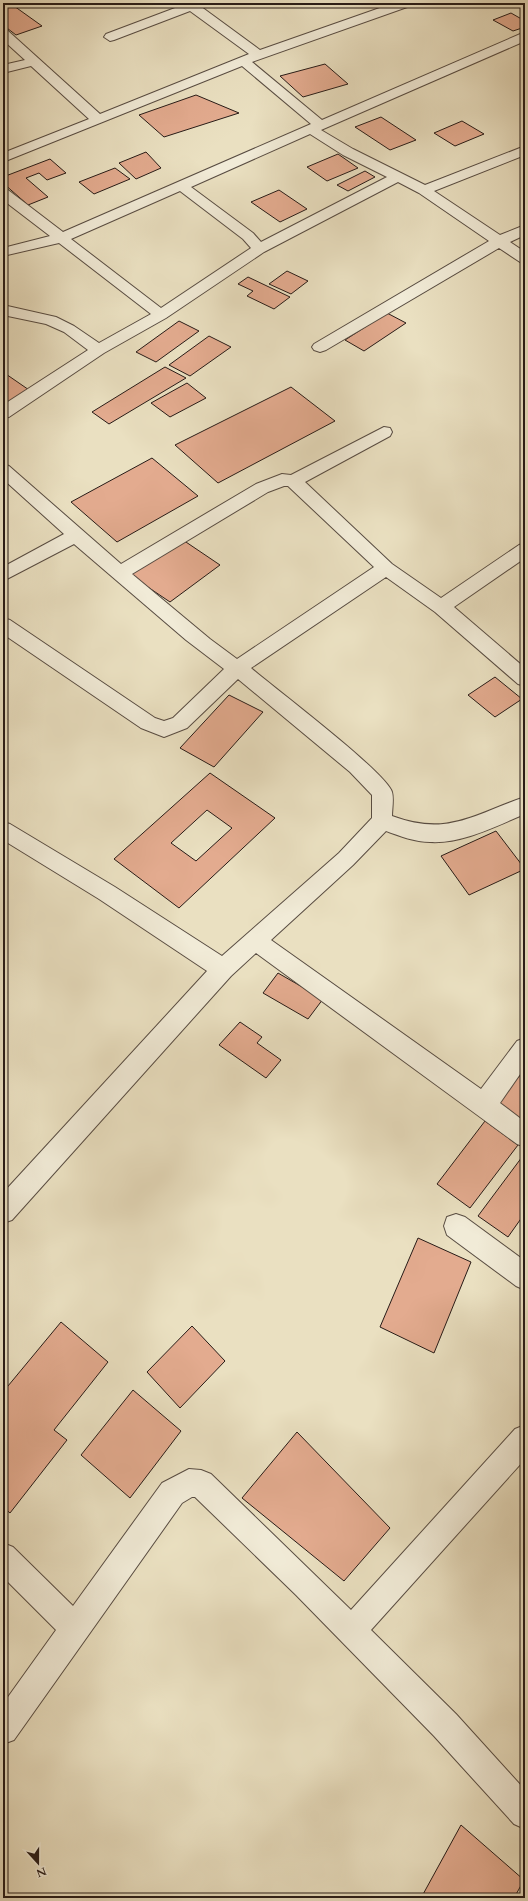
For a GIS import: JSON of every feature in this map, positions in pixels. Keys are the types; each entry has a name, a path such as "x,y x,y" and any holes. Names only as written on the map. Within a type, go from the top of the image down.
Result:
{"street":[{"path":"3,158 258,55 406,3"},
{"path":"110,37 189,5 258,55"},
{"path":"3,33 97,119"},
{"path":"3,252 61,238 525,36"},
{"path":"3,69 34,61"},
{"path":"244,61 316,128 348,152 424,190 525,259"},
{"path":"424,190 525,150"},
{"path":"3,413 98,350 161,315 259,249 398,177"},
{"path":"180,185 248,236 259,249"},
{"path":"3,193 161,315"},
{"path":"320,347 498,242 525,229"},
{"path":"3,310 50,320 69,329 98,350"},
{"path":"120,574 262,488 282,480 293,481 384,432"},
{"path":"3,470 120,574 223,659 237,668 357,766 382,792 382,821 346,859 224,969 3,1211"},
{"path":"293,481 386,568 441,607 525,679"},
{"path":"3,575 76,535"},
{"path":"441,607 525,549"},
{"path":"3,625 148,723 164,728 180,723 237,668 386,568"},
{"path":"382,821 408,830 432,835 455,831 525,805"},
{"path":"3,830 107,893 224,969"},
{"path":"256,941 484,1104 525,1136"},
{"path":"484,1104 525,1048"},
{"path":"456,1226 525,1277"},
{"path":"351,1631 525,1439"},
{"path":"3,1729 172,1493 189,1483 201,1484 306,1585 445,1725 525,1813"},
{"path":"3,1557 75,1628"}],"building":[{"path":"14,6 42,26 16,35 3,25 3,9"},
{"path":"511,13 525,21 525,27 513,31 493,20"},
{"path":"325,64 348,84 303,97 280,76"},
{"path":"196,95 239,113 164,137 139,115"},
{"path":"381,117 416,140 390,150 355,127"},
{"path":"462,121 484,134 455,146 434,133"},
{"path":"146,152 161,168 136,179 119,163"},
{"path":"338,154 358,168 327,181 307,167"},
{"path":"50,159 66,173 47,180 39,173 26,178 48,197 28,205 3,183 3,177"},
{"path":"115,168 130,179 94,194 79,182"},
{"path":"365,171 375,177 348,191 337,185"},
{"path":"279,190 307,209 280,222 251,202"},
{"path":"287,271 308,281 291,294 269,284"},
{"path":"248,277 290,297 274,309 247,296 253,291 238,284"},
{"path":"387,313 406,323 364,351 345,340"},
{"path":"179,321 199,331 156,362 136,352"},
{"path":"209,336 231,347 190,376 169,365"},
{"path":"165,367 186,378 109,424 92,412"},
{"path":"3,372 32,392 3,409"},
{"path":"187,383 206,398 170,417 151,403"},
{"path":"291,387 335,421 218,483 175,445"},
{"path":"152,458 198,496 117,542 71,502"},
{"path":"180,538 220,565 170,602 130,575"},
{"path":"495,677 522,699 495,717 468,695"},
{"path":"229,695 263,712 214,767 180,748"},
{"path":"210,773 275,818 179,908 114,859","holes":["207,810 232,828 196,861 171,843"]},
{"path":"496,831 525,869 469,895 441,856"},
{"path":"278,973 323,999 308,1019 263,993"},
{"path":"240,1022 262,1037 257,1043 281,1060 266,1078 219,1045"},
{"path":"525,1070 525,1127 495,1102"},
{"path":"485,1121 518,1145 470,1208 437,1184"},
{"path":"525,1153 525,1213 508,1237 478,1216"},
{"path":"418,1238 471,1262 434,1353 380,1327"},
{"path":"61,1322 108,1362 54,1430 67,1440 10,1513 3,1507 3,1392"},
{"path":"192,1326 225,1361 180,1408 147,1372"},
{"path":"133,1390 181,1431 130,1498 81,1455"},
{"path":"297,1432 390,1528 344,1581 242,1498"},
{"path":"461,1825 524,1880 514,1898 421,1898"}]}
